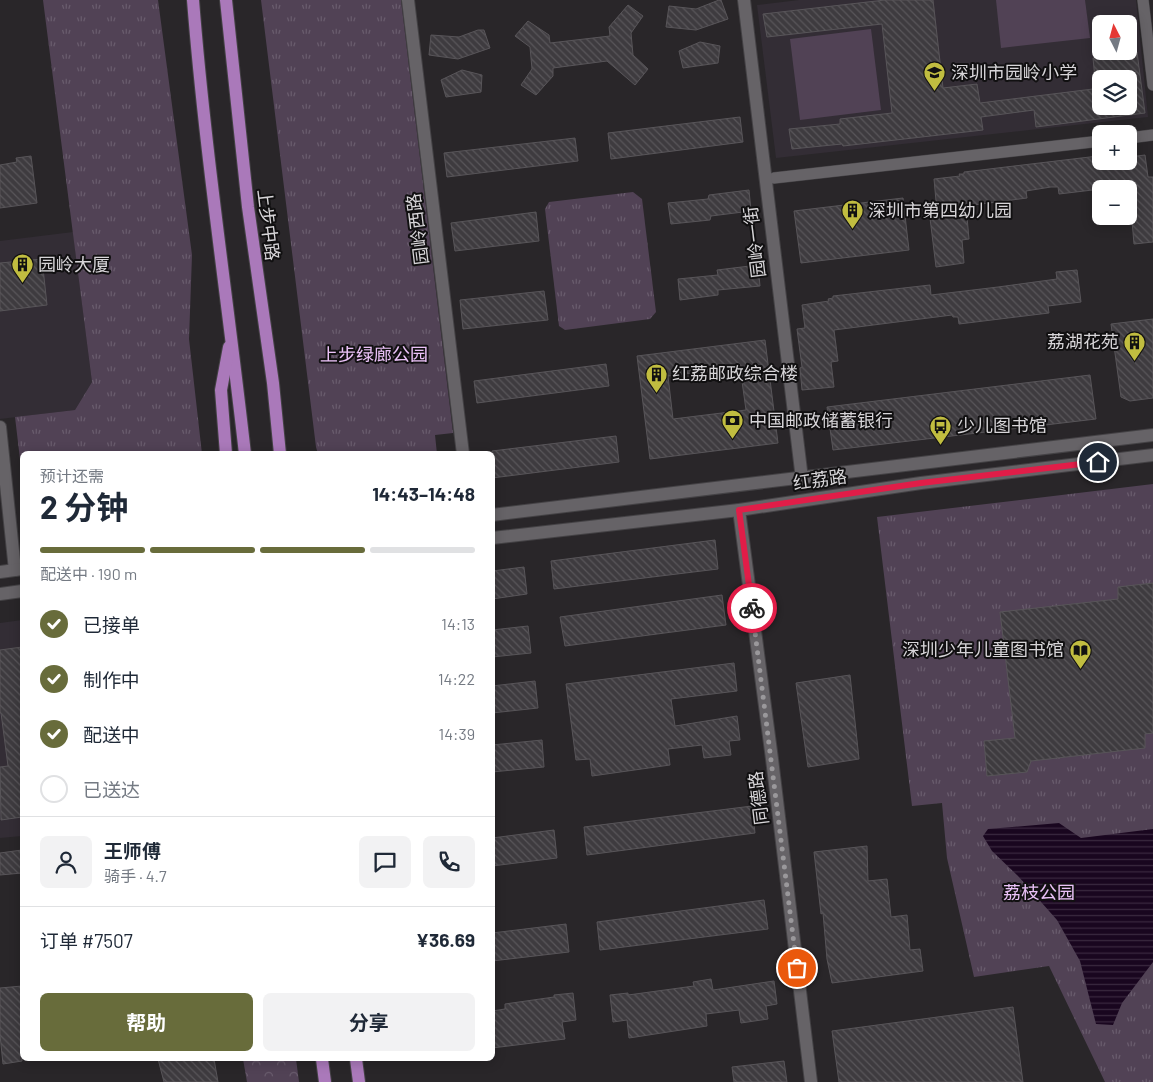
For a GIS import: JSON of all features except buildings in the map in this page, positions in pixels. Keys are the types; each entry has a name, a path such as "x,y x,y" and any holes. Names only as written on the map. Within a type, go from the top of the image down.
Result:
{"main road":[{"path":"193,0 199,72 245,451"},
{"name":"上步中路","path":"226,0 248,207 280,451"},
{"path":"226,451 221,390 231,329"},
{"path":"277,425 288,451"},
{"path":"322,1061 325,1082"},
{"path":"356,1061 359,1082"}],"street":[{"name":"园岭西路","path":"408,0 463,451"},
{"name":"园岭一街","path":"745,0 802,479"},
{"path":"1143,0 1153,85"},
{"path":"1137,137 1153,135"},
{"path":"774,178 1092,142"},
{"path":"0,427 19,569 0,572"},
{"name":"红荔路","path":"495,515 1153,436"},
{"name":"红荔路","path":"495,538 739,510 921,483 1153,455"},
{"name":"同德路","path":"739,510 811,1082"},
{"path":"0,594 20,591"}],"shaded area":[{"name":"深圳市园岭小学","path":"799,0 1136,0 1138,15 1092,15 1092,60 1138,60 1138,20 1148,117 776,158 757,5"},
{"name":"园岭大厦","path":"73,232 92,382 75,410 0,419 0,241"},
{"path":"20,620 20,836 0,838 0,623"},
{"path":"1059,823 1081,838 1153,829 1153,962 1122,1003 1113,1025 1096,1024 1080,961 1057,920 1018,876 992,851 983,836 988,829"}],"green space":[{"path":"43,0 158,0 192,255 189,339 202,451 20,451 20,459 15,417 75,410 92,382"},
{"name":"上步绿廊公园","path":"261,0 401,0 453,433 435,435 437,451 317,451"},
{"path":"996,0 1085,0 1090,38 1001,48"},
{"path":"871,29 881,110 800,120 790,39"},
{"path":"633,192 642,199 656,312 650,319 565,330 559,326 545,209 549,202"},
{"name":"荔枝公园","path":"1153,484 1153,1082 1105,1082 1049,966 974,977 947,858 942,803 912,806 877,517"},
{"path":"243,1061 296,1061 299,1082 247,1082"}],"way so far":[{"path":"752,608 797,968"}],"place":[{"name":"深圳市园岭小学","path":"935,92"},
{"name":"深圳市第四幼儿园","path":"852,230"},
{"name":"园岭大厦","path":"22,284"},
{"name":"荔湖花苑","path":"1135,361"},
{"name":"红荔邮政综合楼","path":"656,393"},
{"name":"中国邮政储蓄银行","path":"733,440"},
{"name":"少儿图书馆","path":"941,445"},
{"name":"深圳少年儿童图书馆","path":"1080,669"}],"route":[{"path":"752,608 739,510 921,483 1098,462"}]}
